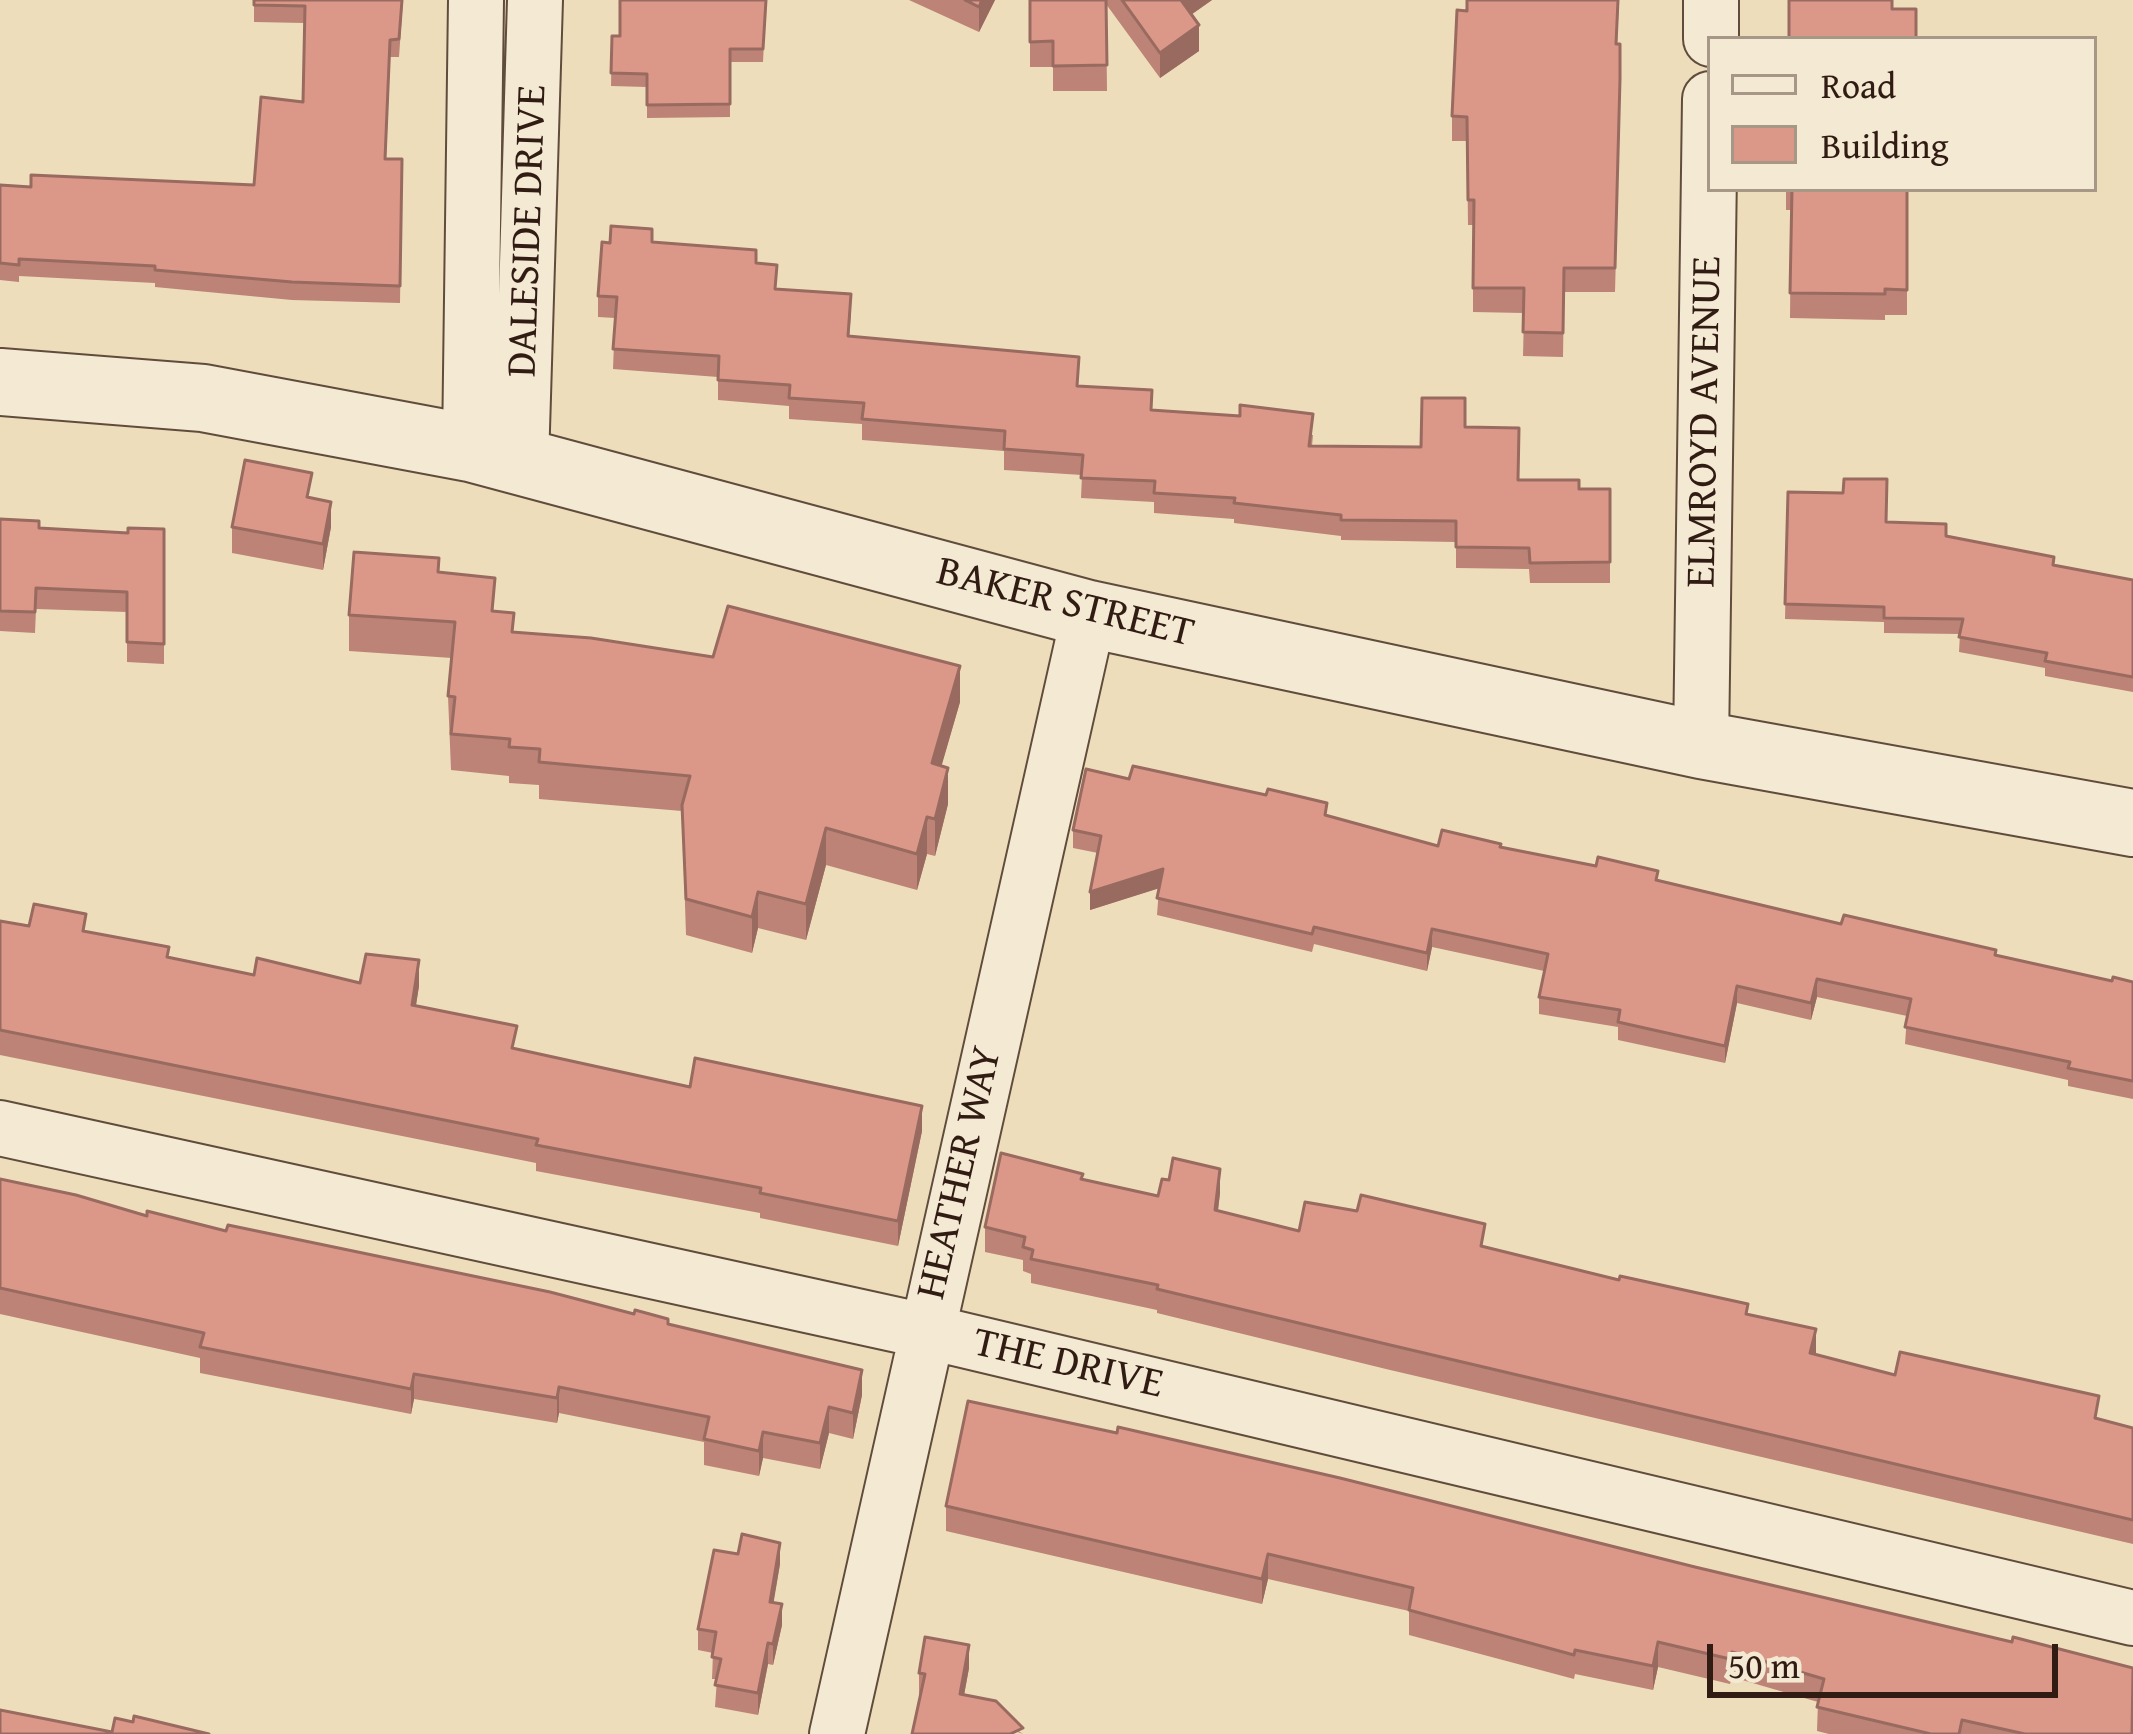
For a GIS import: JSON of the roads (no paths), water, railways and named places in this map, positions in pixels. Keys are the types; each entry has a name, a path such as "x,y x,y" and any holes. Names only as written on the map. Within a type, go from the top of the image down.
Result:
{"street":[{"name":"DALESIDE DRIVE","path":"476,0 496,455"},
{"name":"DALESIDE DRIVE","path":"496,455 536,0"},
{"path":"1711,36 1712,0"},
{"name":"ELMROYD AVENUE","path":"1700,745 1709,192"},
{"name":"BAKER STREET","path":"0,382 203,398 496,455 1089,614 1700,745 2133,823"},
{"name":"HEATHER WAY","path":"837,1734 1089,614"},
{"name":"THE DRIVE","path":"0,1128 925,1330 2133,1618"}]}
